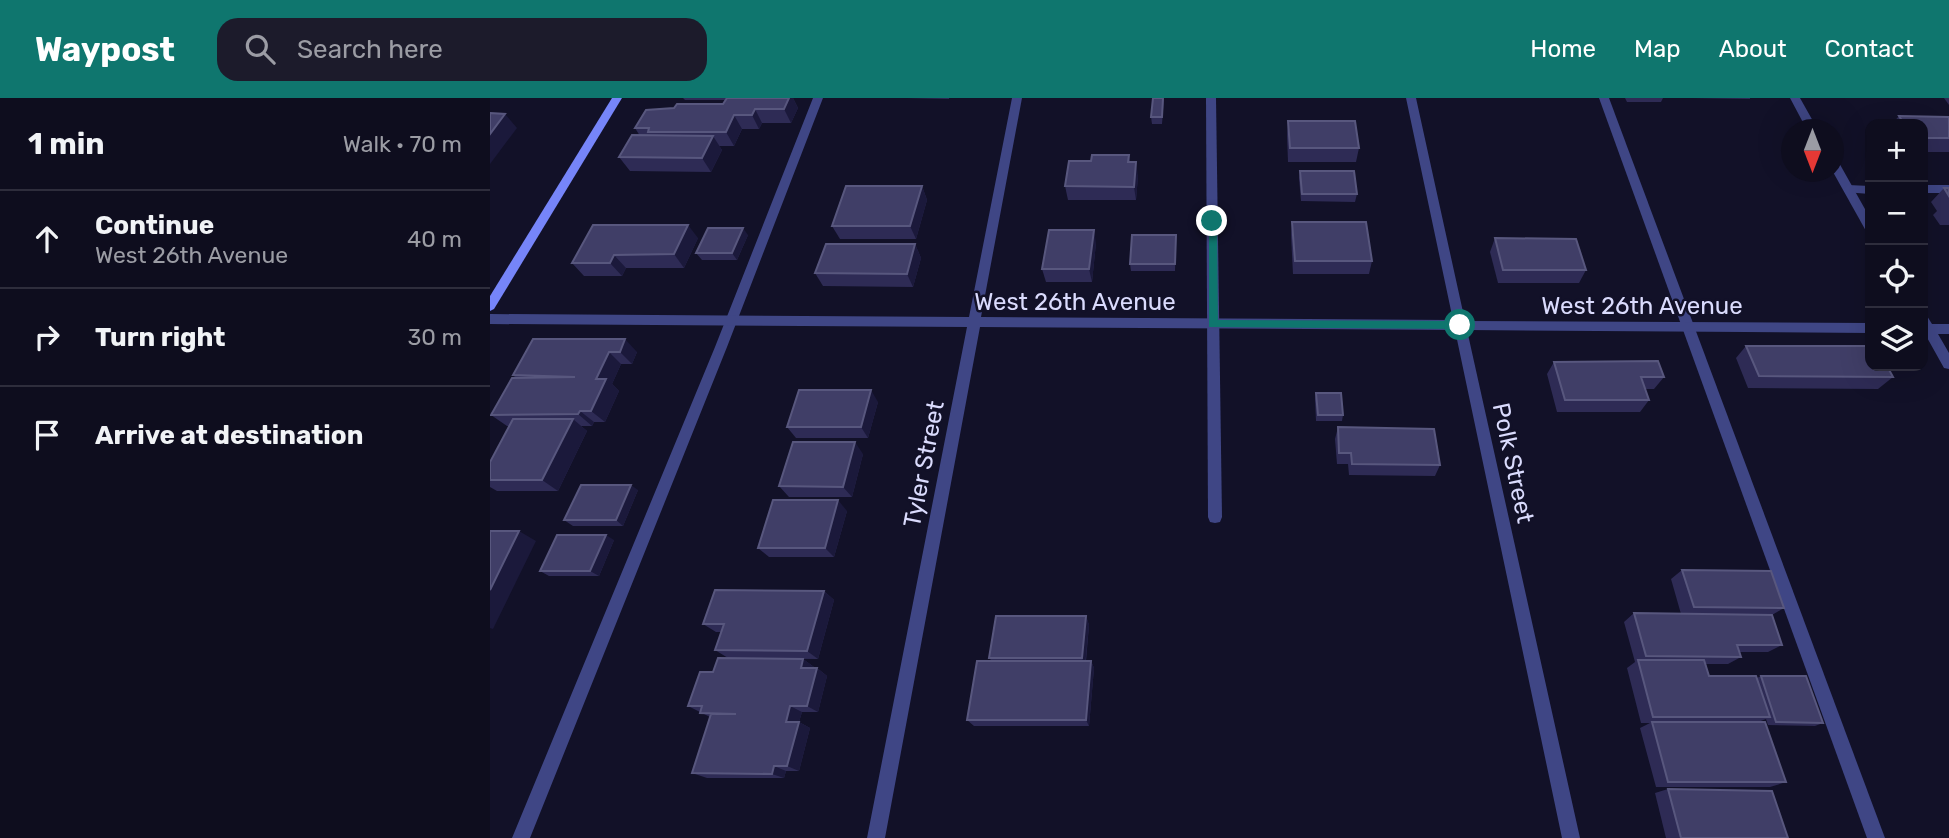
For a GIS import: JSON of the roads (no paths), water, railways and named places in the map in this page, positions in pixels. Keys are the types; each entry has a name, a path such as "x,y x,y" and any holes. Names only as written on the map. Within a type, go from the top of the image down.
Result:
{"street":[{"path":"490,306 617,98"},
{"path":"521,838 731,321 818,98"},
{"name":"Tyler Street","path":"876,838 1017,98"},
{"path":"1211,98 1214,517"},
{"name":"Polk Street","path":"1410,98 1571,838"},
{"path":"1604,98 1876,838"},
{"path":"1795,98 1807,119"},
{"path":"1844,182 1865,219"},
{"path":"1848,189 1865,190"},
{"path":"1928,189 1949,189"},
{"name":"West 26th Avenue","path":"490,319 1865,328"},
{"path":"1928,326 1949,329"},
{"path":"1928,331 1949,364"}]}
